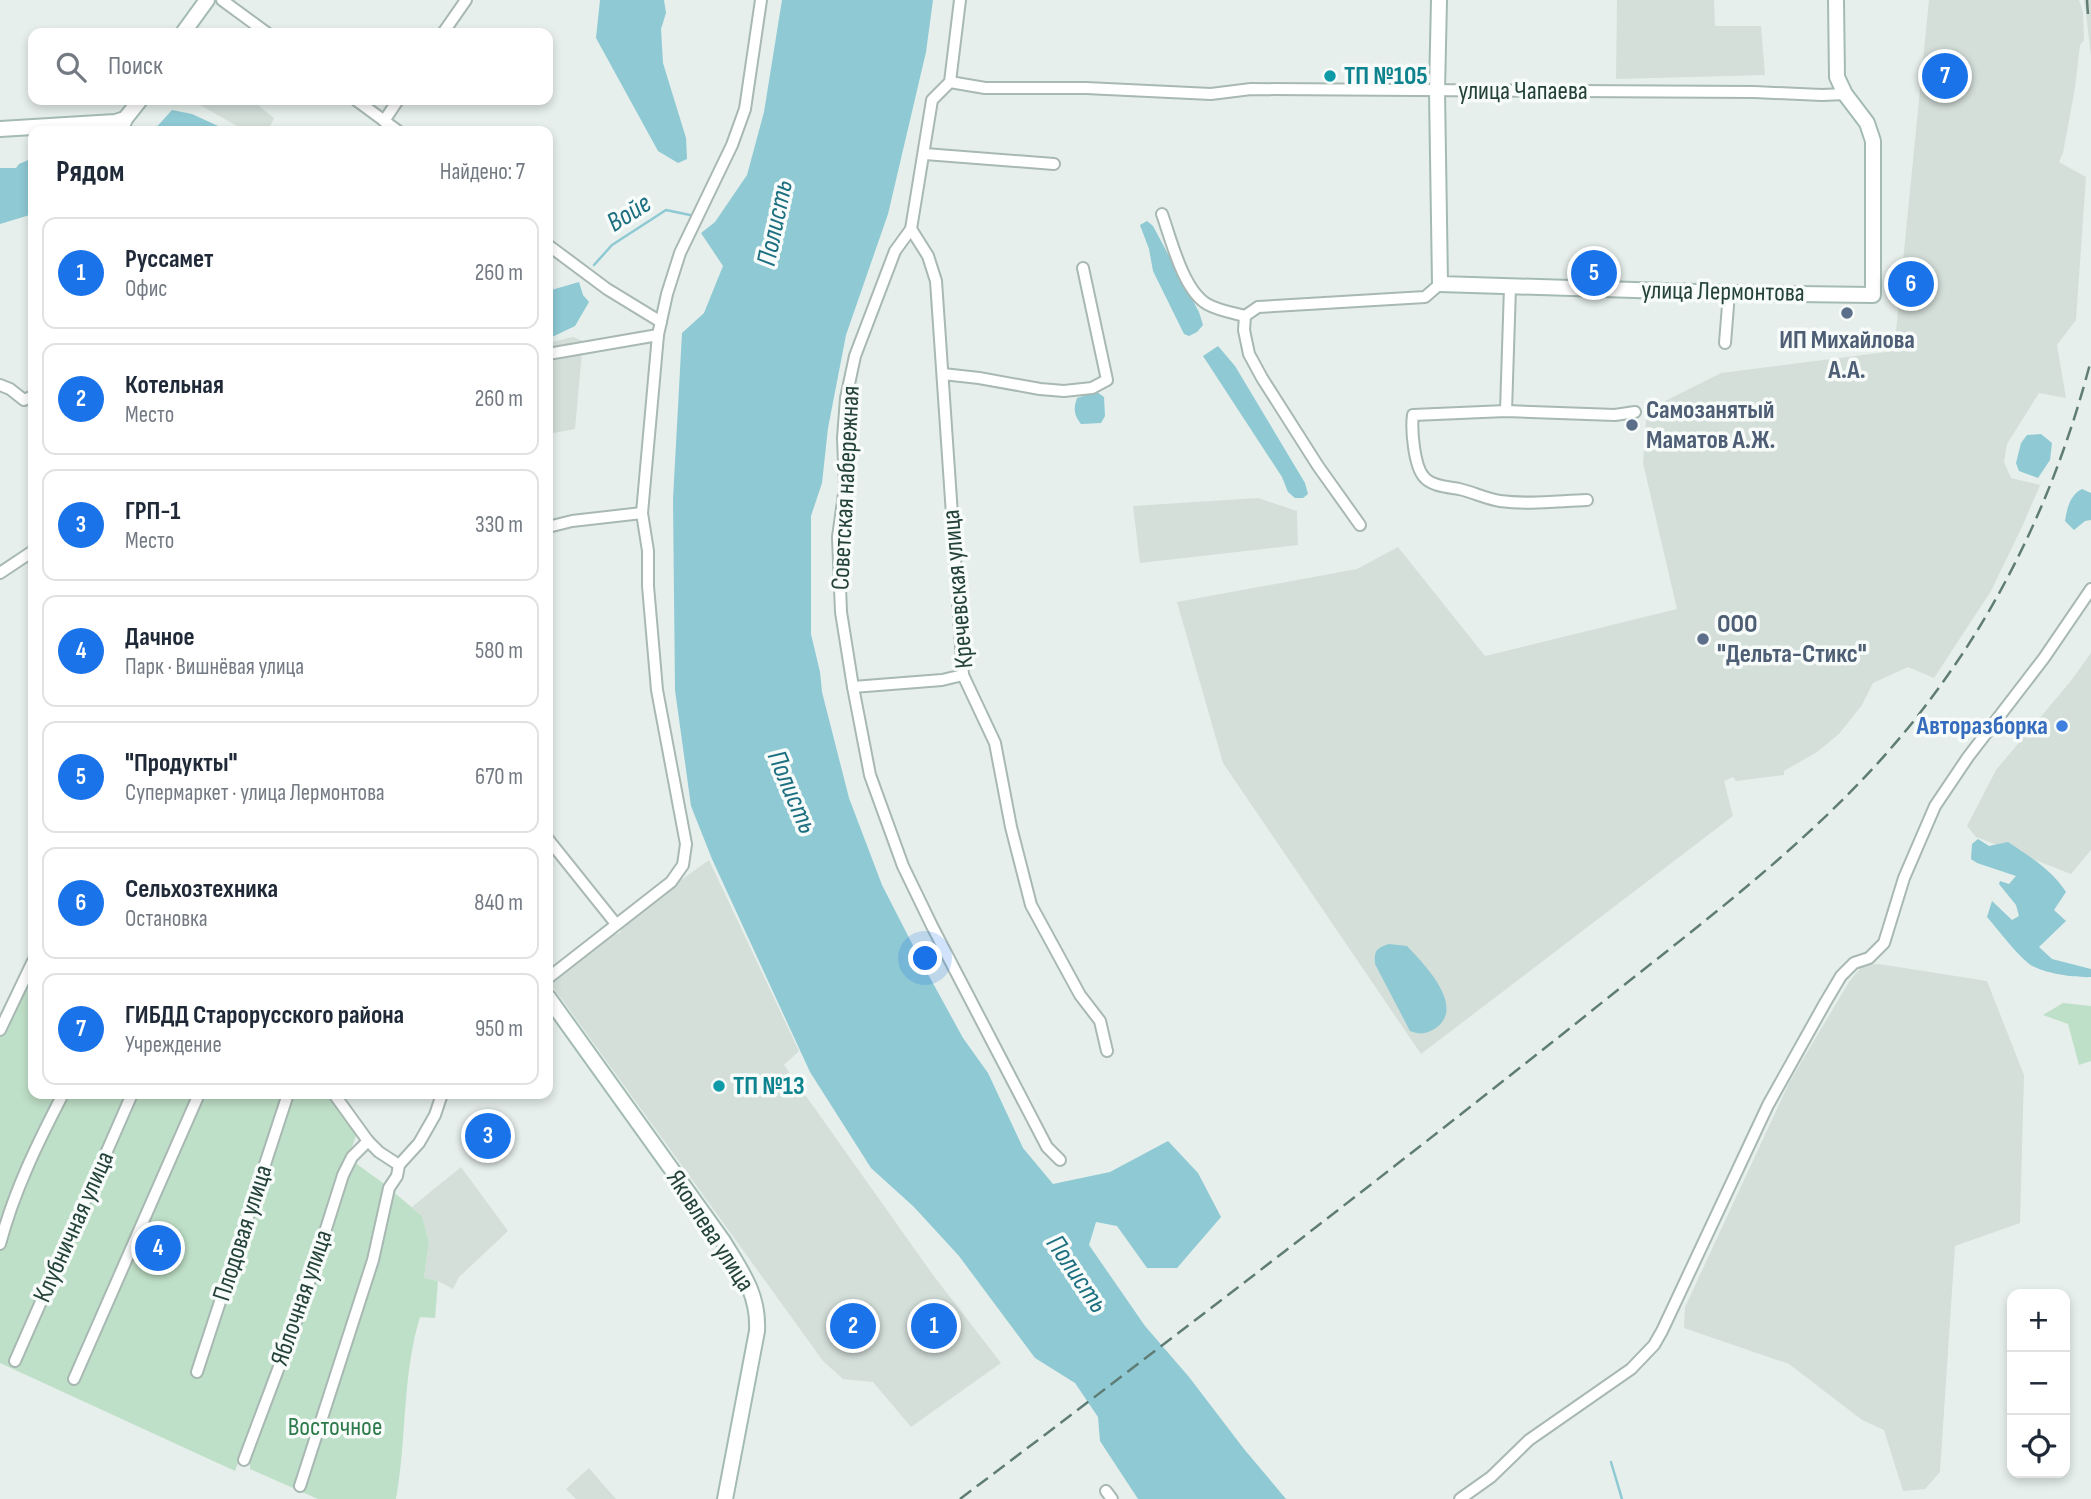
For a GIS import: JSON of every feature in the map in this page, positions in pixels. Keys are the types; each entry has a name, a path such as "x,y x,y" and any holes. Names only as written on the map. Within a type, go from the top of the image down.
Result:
{"street":[{"path":"187,28 207,0"},
{"path":"222,0 260,28"},
{"path":"446,28 466,0"},
{"path":"553,974 671,882 683,865 685,844 657,690 648,586 648,551 642,513 661,322 680,253 732,145 745,109 761,0"},
{"name":"Советская набережная","path":"960,0 950,82 932,100 911,229 895,251 855,356 846,398 843,438 845,487 838,537 841,612 870,775 903,866 1047,1147 1060,1160"},
{"path":"1439,0 1437,91 1440,284"},
{"path":"1836,0 1837,77 1845,94"},
{"name":"улица Чапаева","path":"950,82 985,88 1086,88 1211,94 1251,89 1845,94"},
{"name":"улица Лермонтова","path":"1245,316 1258,307 1425,297 1440,284 1873,295 1873,141 1867,123 1845,94"},
{"path":"49,126 115,122 122,125 136,105"},
{"path":"363,105 391,126"},
{"path":"384,121 395,105"},
{"path":"0,129 28,127"},
{"path":"925,154 1054,164"},
{"path":"1162,214 1181,267 1196,293 1207,304 1245,316 1244,330 1249,354 1262,379 1360,525"},
{"name":"Кречевская улица","path":"911,229 928,256 936,281 963,675 995,743 1031,905 1080,995 1100,1021 1107,1051"},
{"path":"553,249 607,289 661,322"},
{"path":"943,374 1064,391 1092,388 1107,380 1083,268"},
{"path":"1506,411 1510,287"},
{"path":"1726,343 1729,293"},
{"path":"553,354 659,335"},
{"path":"0,385 24,400 28,398"},
{"path":"1587,500 1520,503 1497,500 1425,479 1419,469 1411,425 1413,415 1506,411 1615,415 1635,412"},
{"path":"553,526 642,513"},
{"path":"0,573 28,554"},
{"path":"1460,1499 1491,1477 1529,1440 1631,1369 1654,1345 1768,1105 1825,1003 1841,976 1854,964 1869,958 1884,943 1904,878 1935,806 1968,757 2044,658 2091,589"},
{"path":"853,687 942,680 963,675"},
{"path":"553,845 616,924"},
{"path":"0,1030 28,971"},
{"name":"Яковлева улица","path":"553,1004 723,1241 754,1296 758,1316 757,1331 725,1499"},
{"path":"0,1244 17,1189 61,1099"},
{"name":"Клубничная улица","path":"15,1361 130,1099"},
{"path":"75,1379 197,1099"},
{"name":"Плодовая улица","path":"197,1372 286,1099"},
{"path":"338,1099 368,1141 399,1166"},
{"path":"300,1486 373,1260 386,1200 399,1166 419,1143 435,1115 440,1099"},
{"name":"Яблочная улица","path":"244,1460 300,1311 343,1175 352,1157 368,1141"}],"shaded area":[{"path":"1617,0 1714,0 1715,26 1761,26 1765,75 1616,79"},
{"path":"1929,0 2079,0 2083,12 2084,40 2080,45 2075,88 2059,162 2086,177 2076,320 2057,345 2066,398 2039,393 2007,444 2004,462 2011,478 2040,485 2022,527 1991,591 1934,678 1908,667 1873,683 1862,705 1839,734 1817,752 1784,771 1784,775 1736,781 1733,777 1724,781 1733,816 1421,1054 1223,763 1177,602 1357,569 1398,547 1485,656 1677,609 1643,463 1647,410 1721,373 1894,351"},
{"path":"2084,0 2091,0 2091,57 2086,13"},
{"path":"200,105 258,105 274,118 270,126 237,126"},
{"path":"573,337 583,341 575,429 553,433 553,342"},
{"path":"1258,498 1297,511 1298,545 1140,563 1133,506"},
{"name":"Авторазборка","path":"2091,653 2091,850 2071,874 1976,837 1967,826 1996,770"},
{"path":"709,860 799,1051 784,1065 933,1275 1001,1363 911,1427 873,1382 843,1379 823,1361 553,987 553,981 608,936 620,933 627,919"},
{"path":"1879,964 1987,981 2024,1075 2020,1223 1955,1246 1940,1472 1925,1489 1903,1491 1884,1430 1862,1420 1789,1364 1684,1328 1685,1307 1790,1081 1849,982 1863,965"},
{"path":"461,1167 508,1231 459,1277 453,1289 438,1281 424,1278 429,1242 422,1216 412,1207"},
{"path":"589,1468 616,1499 576,1499 566,1489"}],"green space":[{"path":"28,958 28,1099 333,1099 357,1133 235,1471 0,1363 0,1022"},
{"path":"2063,1003 2091,1006 2091,1061 2079,1065 2068,1024 2043,1015"},
{"name":"Восточное","path":"354,1162 422,1216 429,1242 424,1278 438,1281 435,1318 420,1317 414,1339 396,1499 318,1499 250,1469 250,1457"}],"water":[{"path":"600,0 664,0 666,13 661,29 663,63 686,138 687,159 678,163 658,151 596,38"},
{"name":"Полисть","path":"782,0 933,0 926,52 888,214 846,335 828,428 822,483 811,516 811,634 822,692 849,798 882,885 923,965 963,1038 988,1073 1023,1148 1053,1184 1110,1172 1168,1141 1198,1173 1221,1217 1177,1268 1147,1268 1117,1226 1096,1222 1089,1245 1145,1326 1286,1499 1138,1499 1100,1441 1098,1417 1075,1383 1035,1358 959,1256 914,1207 871,1168 810,1072 712,859 691,806 675,690 673,499 682,333 704,313 723,266 701,233 715,222 747,175 764,112"},
{"path":"172,110 192,114 218,126 158,126"},
{"path":"28,160 28,216 0,224 0,168 16,168"},
{"path":"1147,221 1153,226 1199,312 1203,325 1189,336 1184,334 1153,271 1149,249 1140,225"},
{"path":"579,282 583,295 589,302 575,326 553,337 553,290"},
{"path":"1218,346 1235,366 1305,483 1308,494 1303,498 1295,498 1288,492 1282,477 1203,356"},
{"path":"1097,392 1104,397 1105,416 1101,423 1081,424 1075,412 1077,398"},
{"path":"2041,434 2052,443 2050,460 2038,478 2019,471 2016,463 2021,443 2027,435"},
{"path":"2082,489 2091,493 2091,520 2085,521 2074,530 2065,521 2072,498"},
{"path":"1978,839 1989,846 2008,842 2040,864 2060,884 2066,892 2054,910 2066,921 2039,947 2052,959 2091,969 2091,977 2058,974 2033,967 1987,917 1992,901 2012,920 2019,916 2016,905 1999,884 2000,881 2009,884 2016,876 1971,859 1972,844"},
{"path":"1389,944 1407,946 1439,986 1447,1008 1444,1019 1430,1032 1410,1031 1375,964 1377,951"}],"waterway":[{"name":"Войе","path":"594,265 612,245 666,210 690,215"},
{"path":"1611,1462 1622,1499"}],"railway":[{"path":"2087,0 2088,15"},
{"path":"960,1499 1348,1202 1674,946 1814,828 1857,785 1898,741 1935,693 1962,655 2009,575 2048,492 2091,360"}],"place":[{"name":"ТП №105","path":"1330,76"},
{"name":"ГИБДД Старорусского района","path":"1945,76"},
{"name":"\"Продукты\"","path":"1594,273"},
{"name":"Сельхозтехника","path":"1911,284"},
{"name":"ИП Михайлова А.А.","path":"1847,313"},
{"name":"Самозанятый Маматов А.Ж.","path":"1632,425"},
{"name":"ООО \"Дельта-Стикс\"","path":"1703,639"},
{"name":"Авторазборка","path":"2062,726"},
{"name":"ТП №13","path":"719,1086"},
{"name":"ГРП-1","path":"488,1136"},
{"name":"Дачное","path":"158,1248"},
{"name":"Котельная","path":"853,1326"},
{"name":"Руссамет","path":"934,1326"}]}
